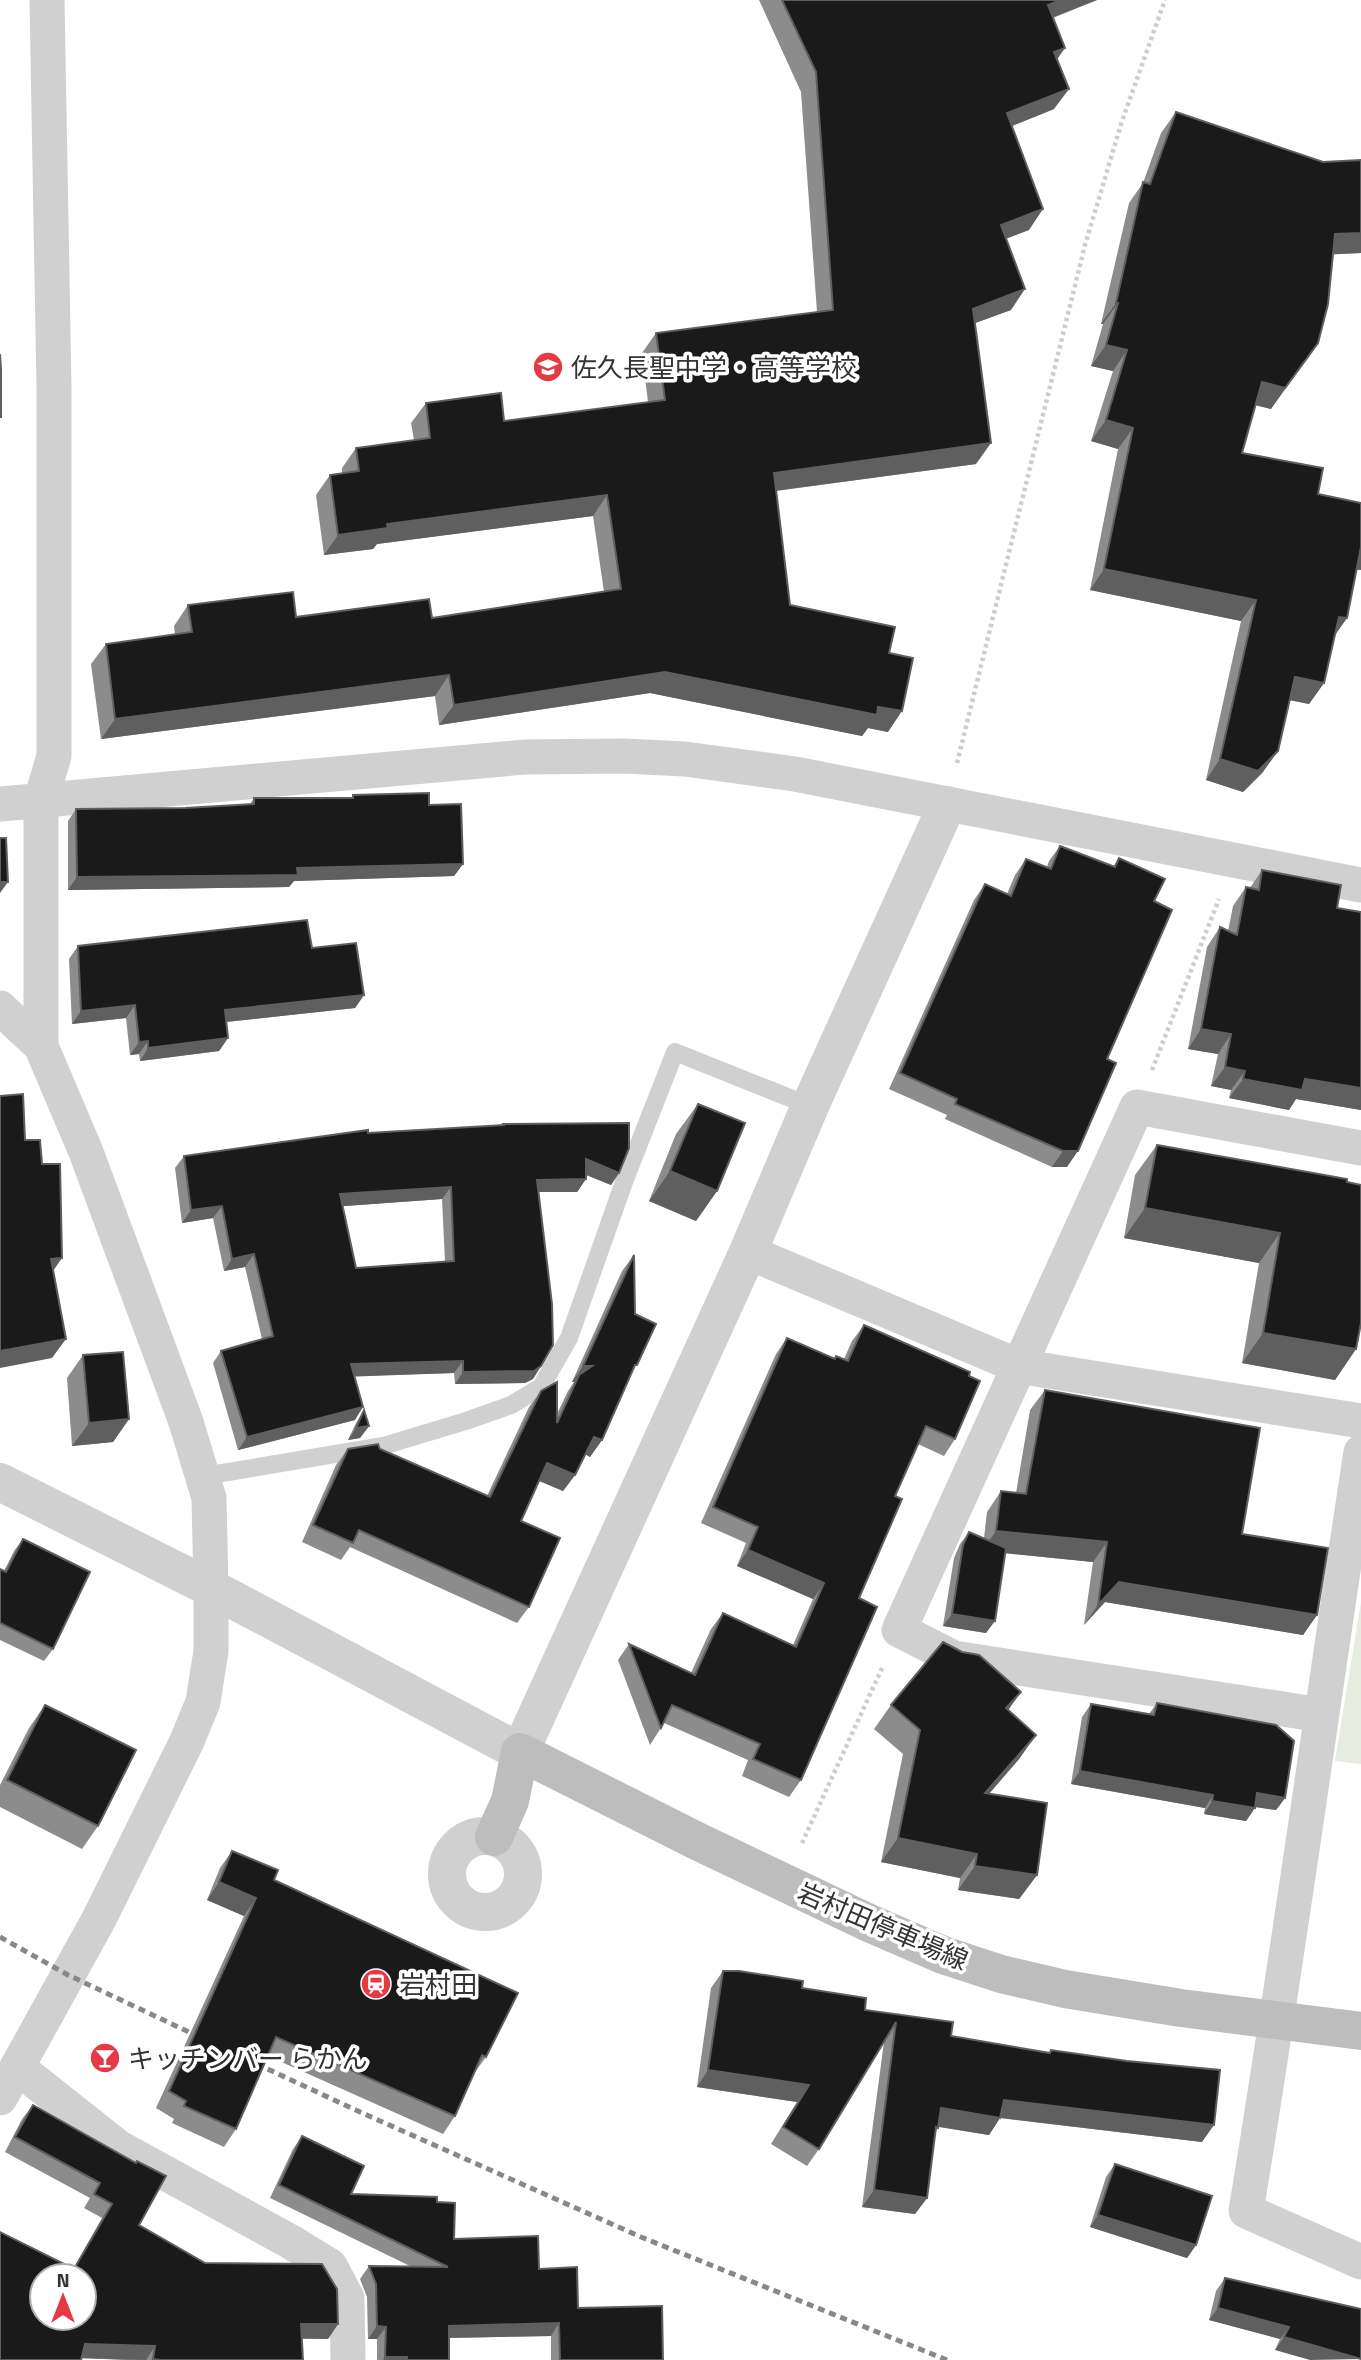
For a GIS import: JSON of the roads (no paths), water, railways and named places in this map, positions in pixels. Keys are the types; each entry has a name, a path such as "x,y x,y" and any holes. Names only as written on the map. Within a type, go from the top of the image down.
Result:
{"main road":[{"path":"494,1837 510,1801 520,1752"},
{"name":"岩村田停車場線","path":"520,1752 784,1883 943,1955 1001,1974 1104,1995 1181,2008 1361,2031"}],"street":[{"path":"0,2098 99,1919 191,1731 203,1702 211,1651 211,1524 204,1476 86,1152 41,1046 41,800 54,756 54,388 47,0"},
{"path":"0,804 511,758 624,756 736,764 1361,885"},
{"path":"0,1482 211,1588 520,1752 748,1252 810,1106 947,805"},
{"path":"0,1007 41,1046"},
{"path":"1321,1716 954,1658 900,1630 1137,1107 1361,1148"},
{"path":"748,1252 1018,1366 1361,1421"},
{"path":"1361,1452 1278,2020 1246,2211 1361,2262"},
{"path":"17,2067 118,2147 330,2266 347,2298 348,2360"}],"lane":[{"path":"204,1476 383,1446 511,1405 541,1387 569,1338 624,1182 675,1052 810,1106"}],"railway":[{"path":"0,1937 68,1975 208,2041"},
{"path":"246,2059 641,2237 947,2360"}],"place":[{"name":"佐久長聖中学・高等学校","path":"548,367"},
{"name":"岩村田","path":"376,1984"},
{"name":"キッチンバー らかん","path":"105,2058"}]}
